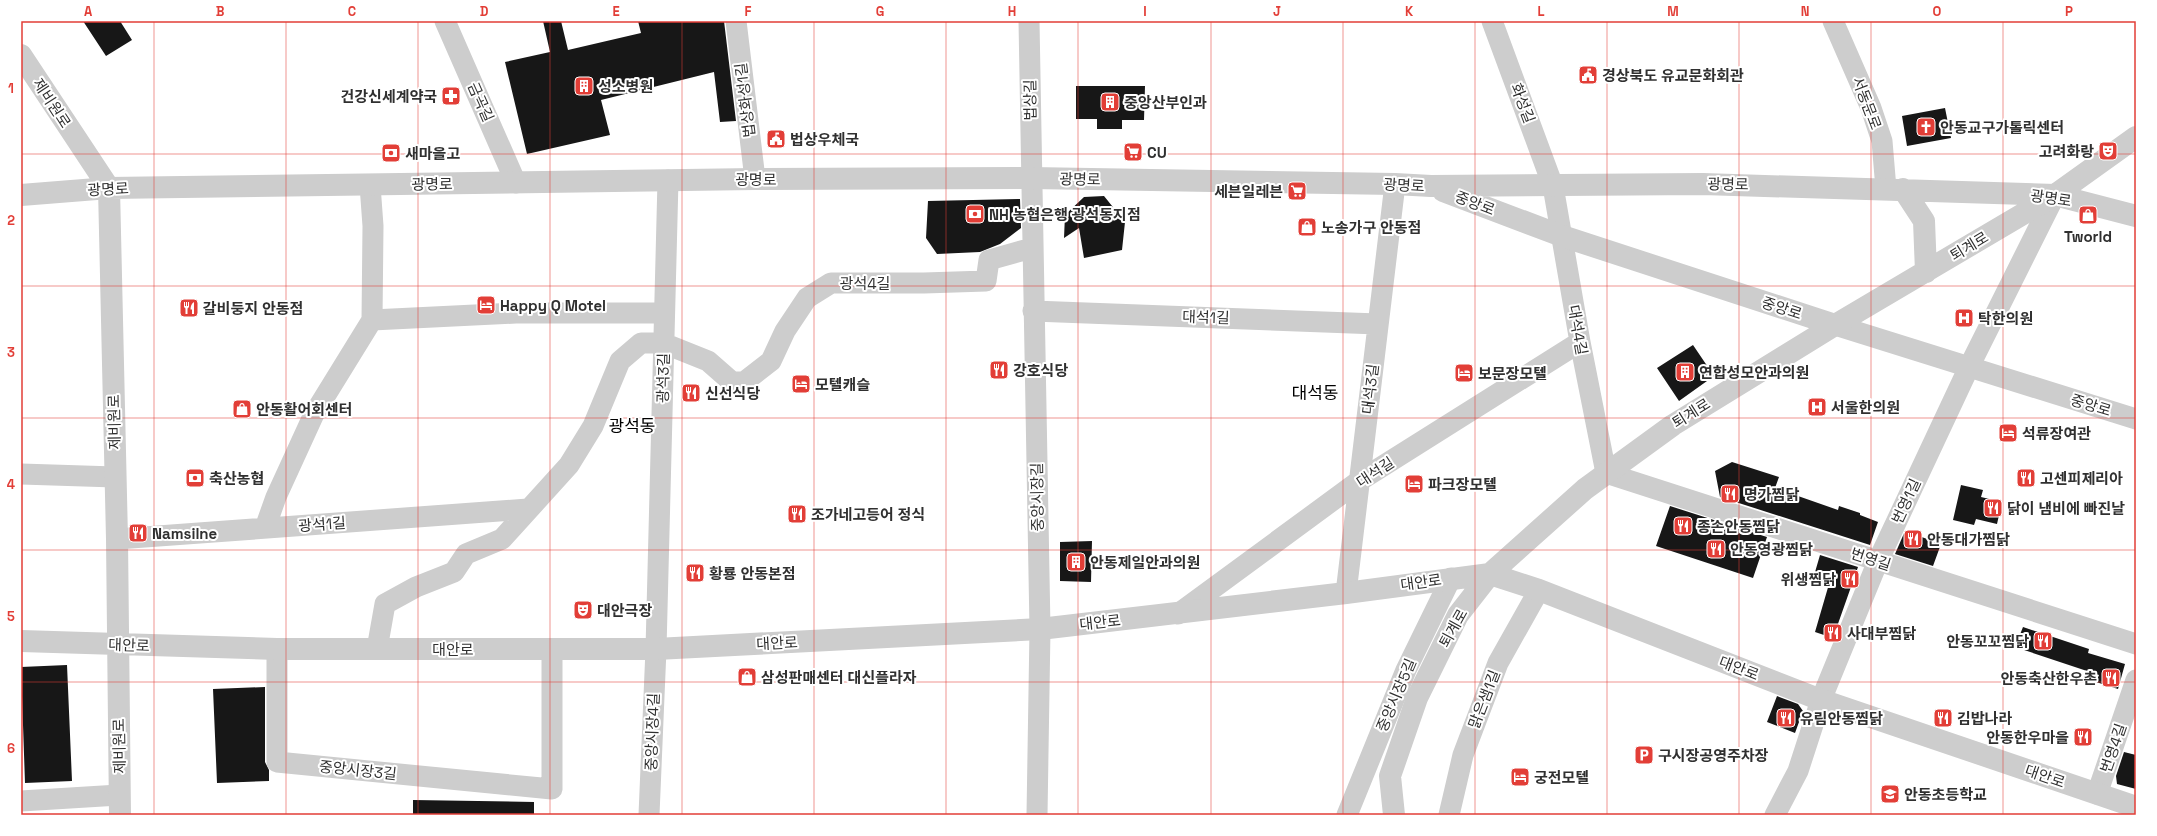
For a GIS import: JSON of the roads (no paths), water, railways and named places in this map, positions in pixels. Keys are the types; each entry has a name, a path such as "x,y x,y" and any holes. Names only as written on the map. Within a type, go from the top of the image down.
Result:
{"street":[{"name":"금곡길","path":"445,21 516,183"},
{"name":"법상화성1길","path":"736,21 755,179"},
{"name":"법상길","path":"1029,21 1031,178"},
{"name":"화성길","path":"1492,21 1553,186"},
{"name":"서동문로","path":"1833,21 1871,108 1882,141 1894,189"},
{"name":"제비원로","path":"21,55 109,188 117,539 120,805"},
{"name":"퇴계로","path":"1394,815 1390,776 1417,698 1458,615 1490,574 1585,489 1673,425 1835,325 2055,195 2136,137"},
{"name":"광명로","path":"21,194 109,188 755,179 1031,178 1395,184 1431,186 1703,184 2055,195 2136,216"},
{"name":"중앙시장길","path":"1031,178 1040,629 1037,815"},
{"name":"광석3길","path":"656,649 668,180"},
{"name":"대석3길","path":"1346,593 1395,184"},
{"path":"265,528 276,497 314,414 372,320 373,226 370,185"},
{"name":"중앙로","path":"1431,186 1562,236 1835,325 2136,419"},
{"name":"대석4길","path":"1553,186 1580,342 1606,473"},
{"path":"1894,189 1924,221 1926,272"},
{"name":"번영1길","path":"1775,815 1798,771 1821,700 1878,561 1969,367 2055,195"},
{"name":"광석4길","path":"664,343 708,361 732,382 744,382 771,361 785,331 807,298 831,284 924,284 986,280 989,260 1032,248"},
{"name":"대석1길","path":"1033,310 1378,324"},
{"path":"372,320 516,313 664,313"},
{"name":"대석길","path":"1178,614 1360,481 1580,342"},
{"path":"377,649 385,604 416,587 454,572 466,554 502,539 569,465 593,426 620,361 641,343 664,343"},
{"name":"번영길","path":"1606,473 2136,644"},
{"path":"21,474 115,477"},
{"name":"광석1길","path":"117,539 528,509"},
{"name":"대안로","path":"21,641 277,649 656,649 1040,629 1178,614 1214,607 1346,593 1490,574 1539,590 1821,700 2136,806"},
{"name":"중앙시장5길","path":"1347,815 1406,670 1451,578"},
{"name":"맑은샘1길","path":"1449,815 1463,755 1498,663 1539,590"},
{"name":"중앙시장3길","path":"277,649 277,762 552,789 552,649"},
{"name":"중앙시장4길","path":"649,815 656,649"},
{"name":"번영4길","path":"2097,794 2136,680"},
{"path":"21,801 120,805"}],"place":[{"name":"경상북도 유교문화회관","path":"1588,75"},
{"name":"성소병원","path":"584,86"},
{"name":"건강신세계약국","path":"451,96"},
{"name":"중앙산부인과","path":"1110,102"},
{"name":"안동교구가톨릭센터","path":"1926,127"},
{"name":"법상우체국","path":"776,139"},
{"name":"고려화랑","path":"2108,151"},
{"name":"CU","path":"1133,152"},
{"name":"새마을고","path":"391,153"},
{"name":"세븐일레븐","path":"1297,191"},
{"name":"NH 농협은행 광석동지점","path":"975,214"},
{"name":"Tworld","path":"2088,215"},
{"name":"노송가구 안동점","path":"1307,227"},
{"name":"Happy Q Motel","path":"486,305"},
{"name":"갈비둥지 안동점","path":"189,308"},
{"name":"탁한의원","path":"1964,318"},
{"name":"강호식당","path":"999,370"},
{"name":"연합성모안과의원","path":"1685,372"},
{"name":"보문장모텔","path":"1464,373"},
{"name":"모텔캐슬","path":"801,384"},
{"name":"신선식당","path":"691,393"},
{"name":"서울한의원","path":"1817,407"},
{"name":"안동활어회센터","path":"242,409"},
{"name":"석류장여관","path":"2008,433"},
{"name":"축산농협","path":"195,478"},
{"name":"고센피제리아","path":"2026,478"},
{"name":"파크장모텔","path":"1414,484"},
{"name":"명가찜닭","path":"1730,494"},
{"name":"닭이 냄비에 빠진날","path":"1993,508"},
{"name":"조가네고등어 정식","path":"797,514"},
{"name":"종손안동찜닭","path":"1683,526"},
{"name":"Namsilne","path":"138,533"},
{"name":"안동대가찜닭","path":"1913,539"},
{"name":"안동영광찜닭","path":"1716,549"},
{"name":"안동제일안과의원","path":"1076,562"},
{"name":"황룡 안동본점","path":"695,573"},
{"name":"위생찜닭","path":"1850,579"},
{"name":"대안극장","path":"583,610"},
{"name":"사대부찜닭","path":"1833,633"},
{"name":"안동꼬꼬찜닭","path":"2043,641"},
{"name":"삼성판매센터 대신플라자","path":"747,677"},
{"name":"안동축산한우촌","path":"2111,678"},
{"name":"유림안동찜닭","path":"1786,718"},
{"name":"김밥나라","path":"1943,718"},
{"name":"안동한우마을","path":"2083,737"},
{"name":"구시장공영주차장","path":"1644,755"},
{"name":"궁전모텔","path":"1520,777"},
{"name":"안동초등학교","path":"1890,794"}],"district":[{"name":"대석동","path":"1315,393"},
{"name":"광석동","path":"632,426"}]}
